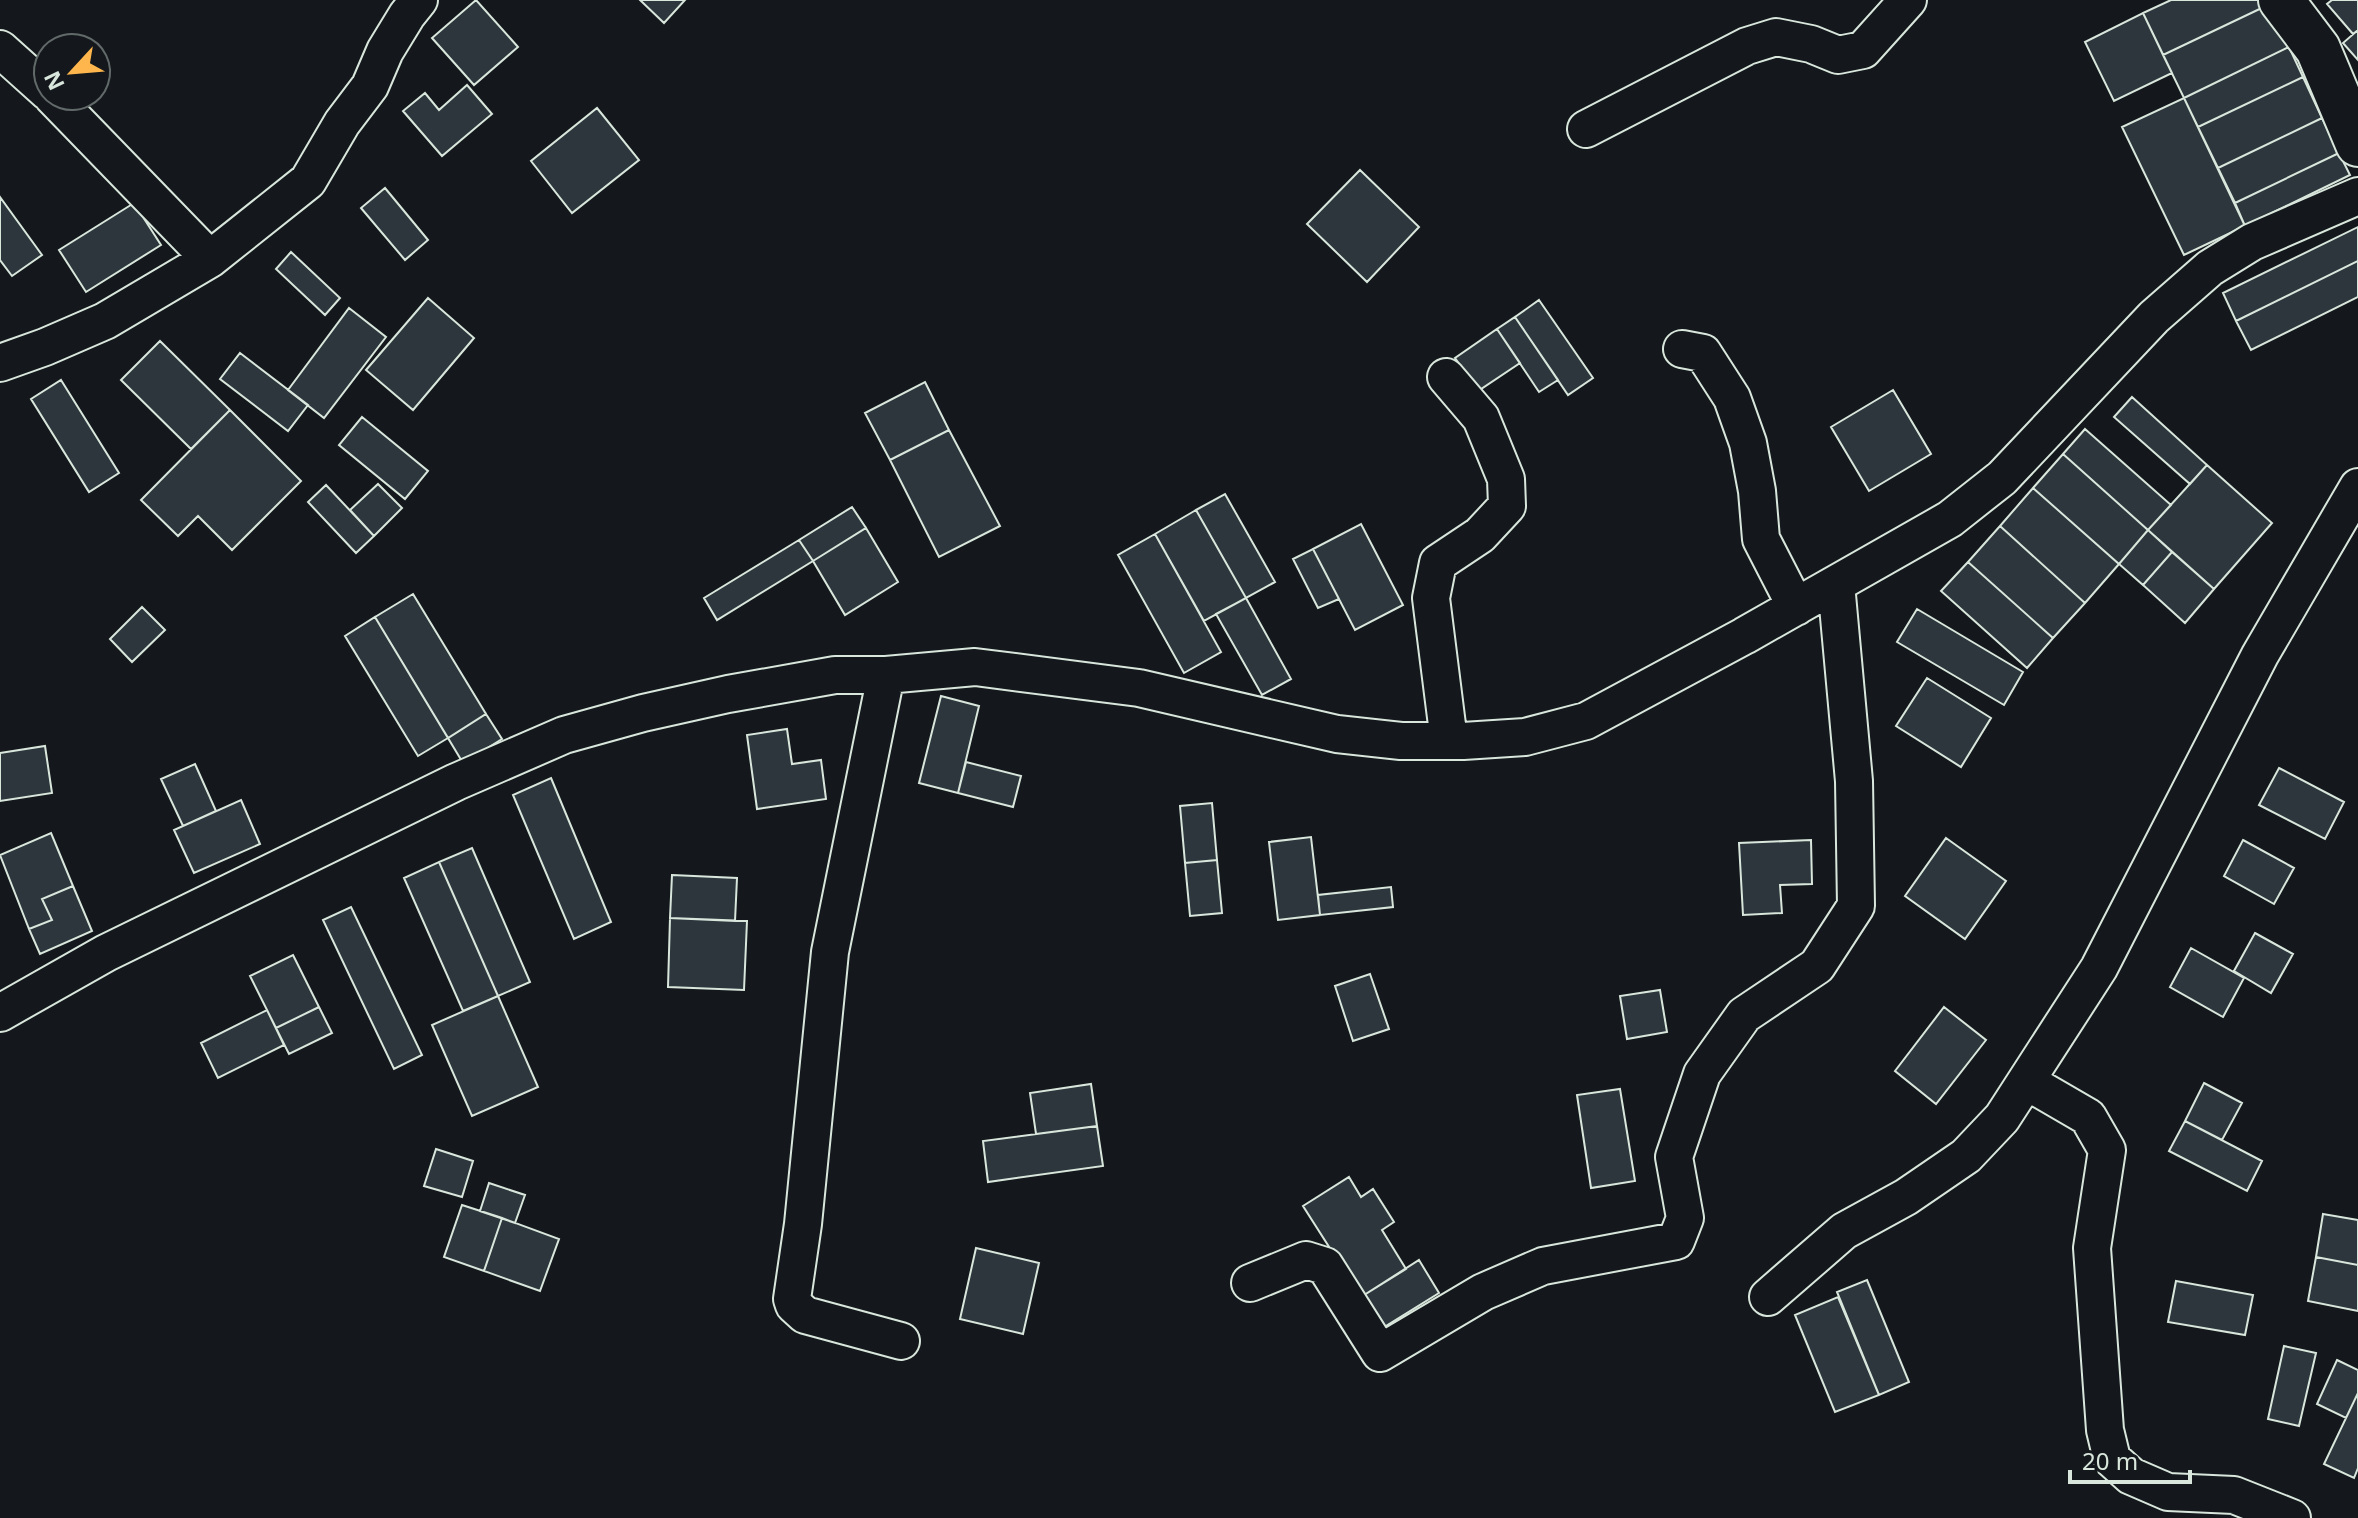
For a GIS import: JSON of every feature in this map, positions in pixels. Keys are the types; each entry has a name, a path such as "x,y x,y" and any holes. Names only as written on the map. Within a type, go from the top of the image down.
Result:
{"main road":[{"path":"2281,0 2318,49 2358,144"}],"street":[{"path":"0,363 105,321 210,259 308,181 342,123 370,86 385,51 419,0"},
{"path":"1586,129 1747,46 1776,37 1811,44 1838,55 1863,50 1908,0"},
{"path":"0,49 32,78"},
{"path":"67,112 210,259"},
{"path":"0,1013 106,953 456,782 564,735 728,694 835,675 886,675 975,667 1139,688 1337,734 1401,741 1525,737 1586,721 1950,519 2002,478 2154,317 2210,268 2252,242 2358,196"},
{"path":"1682,349 1703,353 1732,398 1753,467 1761,539 1796,607"},
{"path":"1446,377 1481,418 1506,479 1507,506 1480,535 1438,563 1431,598 1449,741"},
{"path":"1768,1297 1844,1231 1906,1197 1966,1156 2002,1118 2099,968 2260,655 2358,487"},
{"path":"1250,1283 1306,1260 1325,1266 1380,1353 1483,1292 1543,1266 1676,1241 1685,1218 1674,1157 1702,1074 1744,1015 1817,966 1856,906 1854,781 1836,584"},
{"path":"886,675 830,952 803,1224 792,1299 805,1315 901,1341"},
{"path":"2026,1081 2088,1117 2107,1150 2092,1248 2105,1430 2112,1459 2131,1476 2168,1492 2234,1495 2292,1518"}],"building":[{"path":"476,0 518,47 474,85 432,38"},
{"path":"640,0 685,0 664,23"},
{"path":"2171,0 2266,0 2268,5 2163,55 2143,13"},
{"path":"2332,0 2358,0 2358,30 2353,34 2327,4"},
{"path":"2268,5 2289,47 2184,98 2163,55"},
{"path":"2143,13 2172,73 2114,101 2085,42"},
{"path":"2358,30 2358,60 2343,43"},
{"path":"2289,47 2303,77 2198,127 2184,98"},
{"path":"2303,77 2322,118 2218,168 2198,127"},
{"path":"467,85 492,114 442,156 403,111 425,93 439,110"},
{"path":"2184,98 2245,226 2184,255 2122,127"},
{"path":"597,108 639,160 572,213 531,161"},
{"path":"2322,118 2339,153 2235,203 2218,168"},
{"path":"2339,153 2350,175 2245,226 2235,203"},
{"path":"1360,170 1419,227 1367,282 1307,224"},
{"path":"385,188 428,240 405,260 361,208"},
{"path":"0,197 42,255 12,276 0,260"},
{"path":"134,203 161,245 86,292 59,250"},
{"path":"2358,227 2358,261 2236,321 2223,293"},
{"path":"291,252 340,298 325,315 276,269"},
{"path":"2358,261 2358,297 2251,350 2236,321"},
{"path":"428,298 474,338 413,410 366,370"},
{"path":"1539,300 1593,378 1568,395 1515,317"},
{"path":"349,308 386,337 324,418 288,390"},
{"path":"1515,317 1558,380 1539,392 1497,329"},
{"path":"1497,329 1520,363 1478,391 1455,358"},
{"path":"160,341 230,410 191,449 121,380"},
{"path":"240,353 308,405 288,431 220,379"},
{"path":"61,380 119,473 89,492 31,399"},
{"path":"925,382 949,430 890,460 865,413"},
{"path":"1893,390 1931,454 1869,491 1831,427"},
{"path":"2132,397 2207,465 2190,484 2114,417"},
{"path":"230,410 301,481 232,550 198,516 178,536 141,500"},
{"path":"362,417 428,471 405,499 339,445"},
{"path":"2085,429 2171,505 2148,530 2063,454"},
{"path":"949,430 1000,526 939,557 890,460"},
{"path":"2063,454 2148,530 2119,564 2033,488"},
{"path":"2207,465 2272,523 2214,589 2148,530"},
{"path":"378,484 402,508 374,536 350,510"},
{"path":"326,485 374,536 356,553 308,502"},
{"path":"2033,488 2119,564 2085,603 2000,526"},
{"path":"1225,494 1275,582 1246,598 1196,510"},
{"path":"852,507 866,528 813,561 799,540"},
{"path":"1196,510 1246,598 1204,621 1155,534"},
{"path":"1361,524 1403,605 1355,630 1313,549"},
{"path":"2000,526 2085,603 2053,638 1968,562"},
{"path":"866,528 898,582 845,615 813,561"},
{"path":"2148,530 2172,552 2143,585 2119,564"},
{"path":"1155,534 1221,652 1184,673 1118,555"},
{"path":"799,540 813,561 717,620 704,598"},
{"path":"1313,549 1339,599 1318,608 1293,559"},
{"path":"2172,552 2214,589 2185,623 2143,585"},
{"path":"1968,562 2053,638 2027,668 1941,591"},
{"path":"413,594 486,714 448,738 375,617"},
{"path":"1246,598 1291,679 1262,695 1216,614"},
{"path":"142,607 165,630 132,662 110,639"},
{"path":"1917,609 2023,672 2004,705 1897,642"},
{"path":"375,617 448,738 418,756 345,636"},
{"path":"1927,678 1991,718 1961,767 1896,726"},
{"path":"941,696 979,706 958,793 919,783"},
{"path":"486,714 502,739 463,763 448,738"},
{"path":"787,729 792,764 821,760 826,799 757,809 747,735"},
{"path":"45,746 52,793 0,801 0,753"},
{"path":"966,762 1021,776 1013,807 958,793"},
{"path":"195,764 216,811 183,826 161,779"},
{"path":"2279,768 2344,802 2325,839 2259,805"},
{"path":"551,778 611,922 574,939 513,795"},
{"path":"241,800 260,844 194,873 174,830"},
{"path":"1212,803 1217,860 1185,863 1180,806"},
{"path":"51,833 73,886 42,899 52,920 29,929 0,855"},
{"path":"1311,837 1320,915 1278,920 1269,842"},
{"path":"1946,838 2006,881 1965,939 1905,896"},
{"path":"1811,840 1812,884 1780,885 1782,913 1743,915 1739,843"},
{"path":"2243,840 2294,868 2274,904 2224,876"},
{"path":"472,848 530,982 498,996 439,862"},
{"path":"1217,860 1222,913 1190,916 1185,863"},
{"path":"439,862 498,996 463,1011 404,878"},
{"path":"672,875 737,878 735,921 670,918"},
{"path":"73,886 92,931 40,954 29,929 52,920 42,899"},
{"path":"1391,887 1393,907 1320,915 1318,895"},
{"path":"351,907 422,1055 394,1069 323,920"},
{"path":"670,918 747,921 744,990 668,987"},
{"path":"2255,933 2293,954 2271,993 2234,971"},
{"path":"2191,948 2244,978 2223,1017 2170,987"},
{"path":"293,955 319,1007 276,1028 250,976"},
{"path":"1370,974 1389,1029 1353,1041 1335,986"},
{"path":"1660,990 1667,1032 1627,1039 1620,996"},
{"path":"498,996 538,1087 472,1116 432,1025"},
{"path":"319,1007 332,1033 289,1054 276,1028"},
{"path":"1944,1007 1986,1040 1936,1104 1895,1071"},
{"path":"267,1010 284,1045 218,1078 201,1043"},
{"path":"2204,1083 2242,1103 2222,1140 2185,1121"},
{"path":"1091,1084 1097,1126 1036,1134 1030,1093"},
{"path":"1620,1089 1635,1181 1591,1188 1577,1095"},
{"path":"2185,1121 2262,1161 2247,1191 2169,1151"},
{"path":"1097,1126 1103,1166 988,1182 983,1141"},
{"path":"436,1149 473,1161 462,1197 424,1186"},
{"path":"1349,1177 1361,1197 1373,1189 1394,1222 1382,1230 1406,1269 1361,1297 1303,1206"},
{"path":"489,1183 525,1195 515,1223 480,1211"},
{"path":"462,1205 502,1218 484,1271 444,1257"},
{"path":"2323,1214 2358,1220 2358,1265 2316,1257"},
{"path":"502,1218 559,1239 540,1291 484,1271"},
{"path":"976,1248 1039,1263 1023,1334 960,1319"},
{"path":"2316,1257 2358,1265 2358,1311 2308,1301"},
{"path":"1419,1260 1439,1293 1381,1329 1361,1297"},
{"path":"1867,1280 1909,1382 1879,1395 1837,1292"},
{"path":"2176,1281 2253,1295 2245,1335 2168,1322"},
{"path":"1838,1297 1879,1395 1835,1412 1795,1315"},
{"path":"2284,1346 2316,1353 2299,1426 2268,1419"},
{"path":"2337,1360 2358,1370 2358,1393 2346,1418 2317,1404"},
{"path":"2358,1393 2358,1468 2354,1478 2324,1464"}]}
